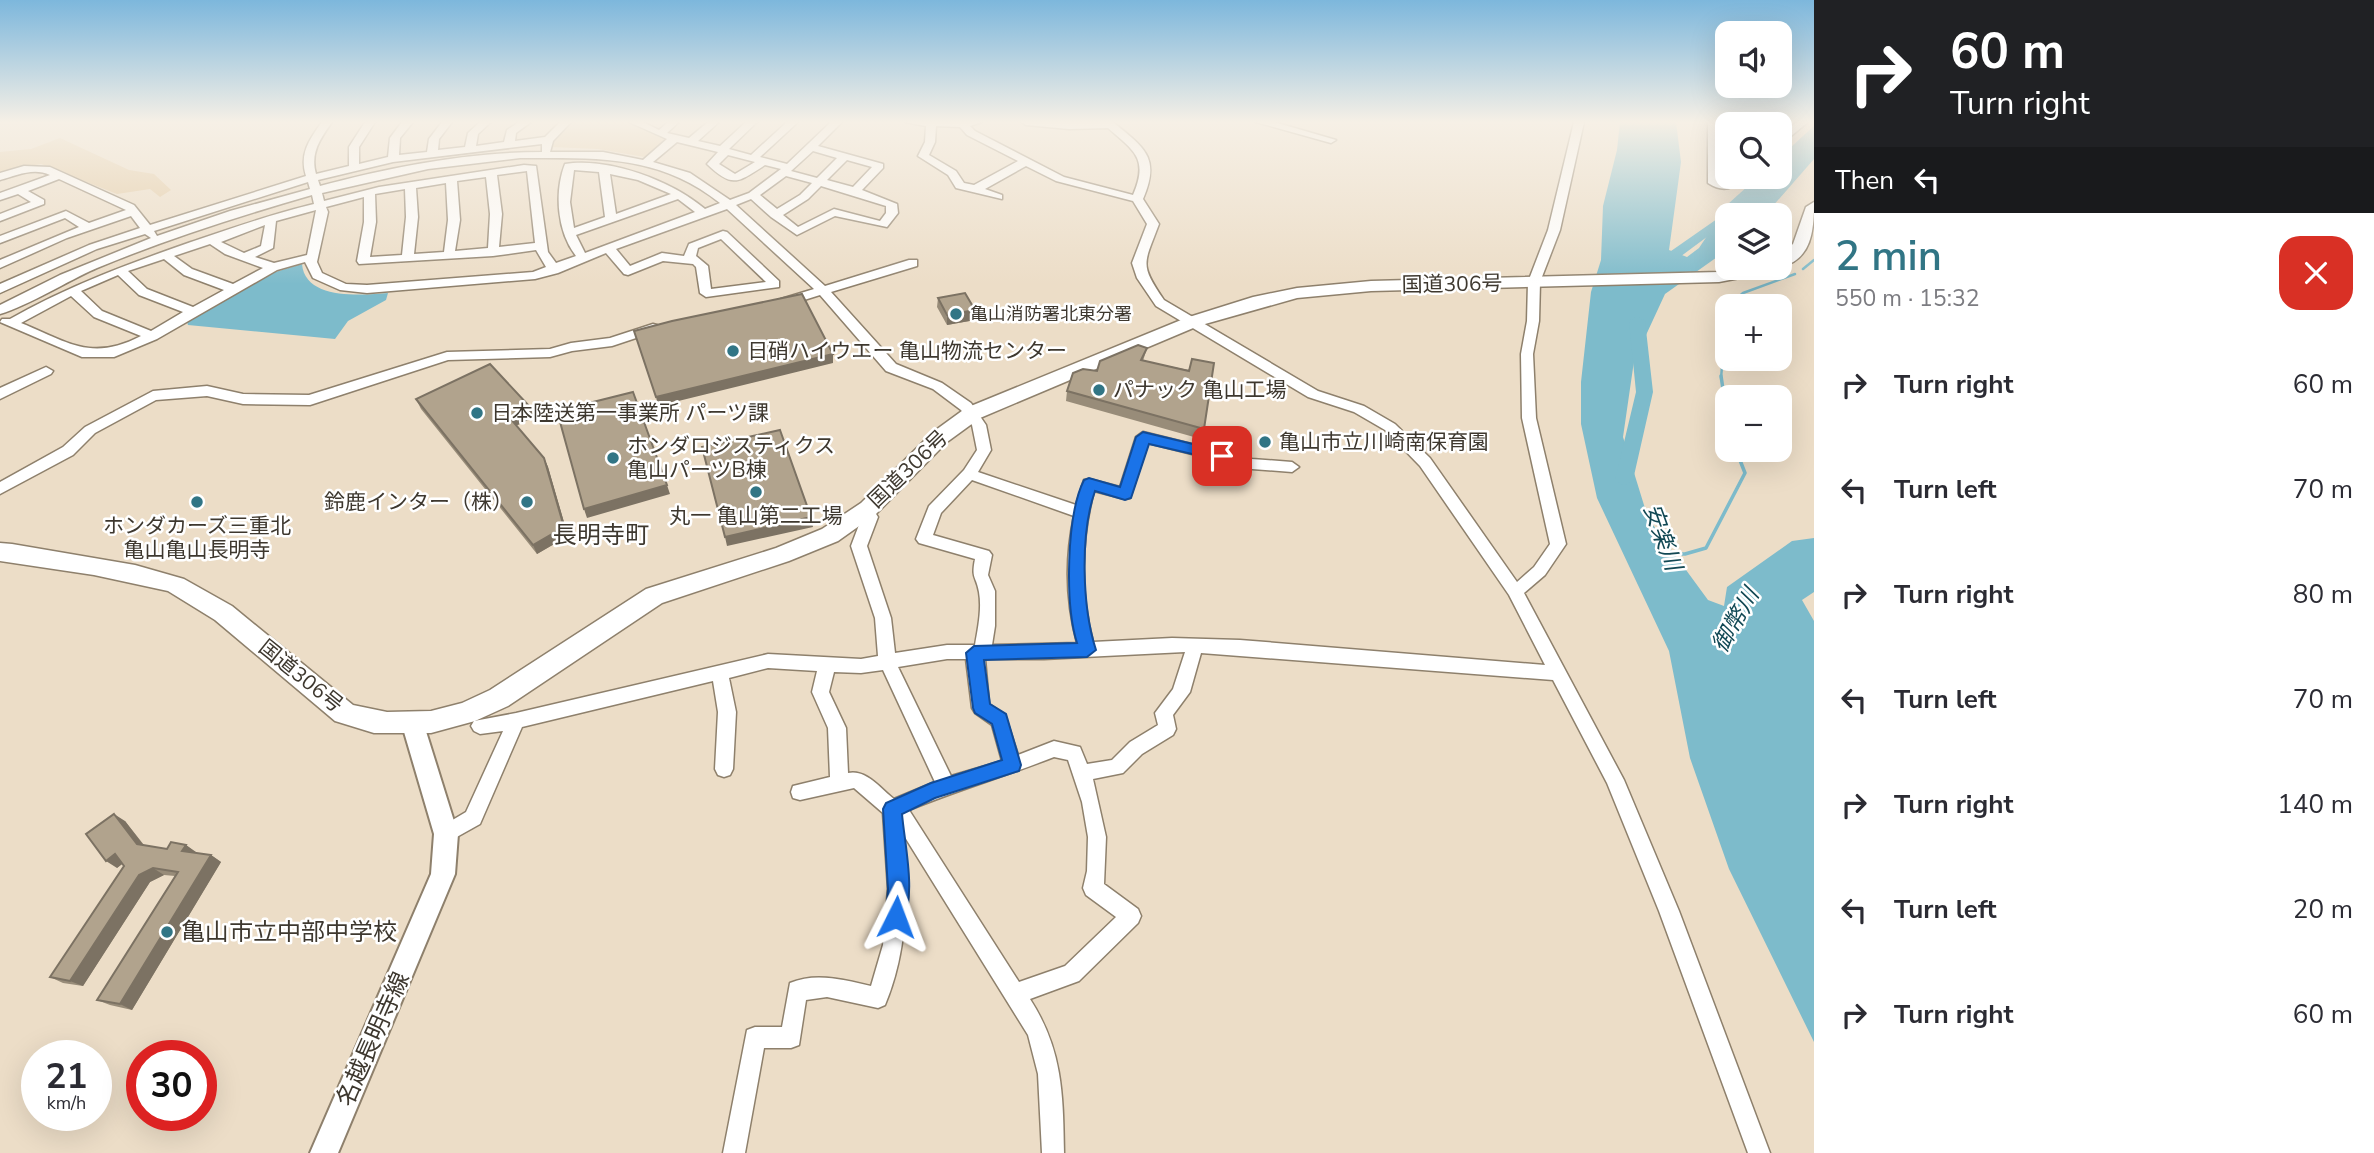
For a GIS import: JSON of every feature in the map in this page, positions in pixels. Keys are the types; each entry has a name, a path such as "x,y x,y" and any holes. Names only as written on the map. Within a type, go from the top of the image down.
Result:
{"highway":[{"path":"1792,253 1801,246 1814,206"},
{"name":"国道306号","path":"0,552 76,563 176,584 207,601 274,653 309,687 343,712 369,721 413,725 476,710 509,694 596,631 656,596 822,538 866,510 932,444 973,413 1192,322 1259,301 1371,286 1715,276"}],"main road":[{"name":"名越長明寺線","path":"324,1153 436,896 446,860 446,834 413,725"}],"street":[{"path":"0,197 58,176"},
{"path":"62,176 125,204 134,211 157,241"},
{"path":"3,284 82,251 317,176"},
{"path":"0,310 68,274 157,241 316,191 387,176"},
{"path":"5,322 120,270 271,219 369,193 472,176"},
{"path":"491,176 496,214 493,252"},
{"path":"533,176 541,246 545,258 555,270"},
{"path":"567,176 565,184 569,234 572,245 584,259"},
{"path":"605,176 611,220"},
{"path":"634,176 680,195 704,215"},
{"path":"687,176 695,179 729,205 823,289 870,340 891,368 959,399 978,422 984,450 969,474 934,510 924,538 984,555 980,576 987,591 987,626 978,653 981,708 999,720 1012,765"},
{"path":"312,177 321,204 322,220 312,257 317,275 329,283 352,288 514,278 555,270 753,195 779,176"},
{"path":"753,195 797,233 834,212 883,225 892,212 891,204 802,176"},
{"path":"775,215 798,202 825,176"},
{"path":"855,191 870,176"},
{"path":"954,176 960,186 998,197"},
{"path":"976,189 1000,176"},
{"path":"1053,176 1138,199 1153,224 1138,263 1143,278 1160,303 1297,385 1359,409 1390,427 1425,462 1520,589 1558,673 1608,764 1638,833 1759,1153"},
{"path":"1138,199 1148,176"},
{"path":"1520,589 1545,564 1558,544 1535,453 1526,387 1527,355 1535,295 1555,230 1567,176"},
{"path":"449,255 454,220 451,179"},
{"path":"408,258 412,217 411,185"},
{"path":"19,190 61,215"},
{"path":"369,193 370,222 363,261 541,246"},
{"path":"569,234 680,195"},
{"path":"0,218 40,202"},
{"path":"0,264 87,227 134,211"},
{"path":"0,240 66,214 87,227"},
{"path":"244,257 267,248 271,219"},
{"path":"609,249 628,271 662,257 689,260 696,260 702,266 706,293 775,284 723,234 692,246 689,260"},
{"path":"215,238 215,243 222,248 273,267"},
{"path":"743,253 770,242"},
{"path":"165,254 188,272 234,289"},
{"path":"5,322 93,355 122,350 152,336 273,267 312,257"},
{"path":"773,304 913,262"},
{"path":"120,270 143,292 194,312"},
{"path":"72,290 98,314 152,336"},
{"path":"0,489 68,451 90,430 153,396 207,391 243,399 310,400 451,355 550,353 571,347 612,342 666,324"},
{"path":"0,394 46,371"},
{"path":"1087,650 1081,630 1078,591 1080,512 1089,484 1125,494 1143,437 1252,464 1292,467"},
{"path":"969,474 1080,512"},
{"path":"866,510 870,517 859,546 883,618 887,661 946,786"},
{"path":"480,726 516,721 768,661 861,666 947,652 1195,646 1346,655 1558,673"},
{"path":"1083,772 1117,767 1136,748 1167,729 1164,713 1181,692 1195,646"},
{"path":"828,666 821,677 820,690 837,728 835,765 840,783"},
{"path":"719,671 728,722 724,768"},
{"path":"446,834 459,829 473,818 516,721"},
{"path":"895,809 916,797 1054,749 1074,753 1083,772 1093,809 1099,864 1093,888 1130,916 1072,974 1016,994"},
{"path":"800,792 857,779 895,809 1016,994 1046,1052 1051,1080 1053,1153"},
{"path":"734,1153 755,1038 791,1037 797,990 827,987 878,998 893,944 898,889 895,809"}],"shaded area":[{"path":"71,176 156,176 171,190 160,197 150,189 117,194"}],"water":[{"name":"御幣川","path":"1611,176 1679,176 1669,250 1687,257 1699,248 1715,224 1715,259 1665,294 1634,361 1623,437 1648,518 1708,600 1724,606 1727,587 1792,541 1814,538 1814,592 1802,600 1814,621 1814,1042 1729,869 1690,758 1669,651 1597,498 1581,424 1581,382 1591,292 1601,260 1603,206"},
{"path":"1745,189 1788,189 1776,203 1729,203"},
{"path":"302,264 306,276 324,290 365,295 388,293 386,300 348,321 335,339 188,325 187,322 272,273"}],"building":[{"path":"965,293 975,310 947,315 938,298"},
{"name":"日硝ハイウエー 亀山物流センター","path":"802,294 833,354 656,397 634,331"},
{"name":"パナック 亀山工場","path":"1138,345 1147,348 1141,360 1189,371 1192,359 1214,363 1204,429 1067,391 1073,373 1083,369 1097,371 1100,361"},
{"path":"490,364 530,407 509,417 544,458 564,527 533,545 416,399"},
{"name":"ホンダロジスティクス 亀山パーツB棟","path":"633,392 667,485 584,509 557,411"},
{"name":"丸一 亀山第二工場","path":"780,430 811,517 725,537 702,447"},
{"path":"114,814 137,844 167,849 171,842 186,845 182,851 211,855 120,1004 97,1000 178,872 153,868 139,875 70,981 50,977 124,866 115,854 106,861 86,834"}],"waterway":[{"path":"1656,268 1715,225"},
{"path":"1803,269 1814,260"},
{"path":"1742,294 1795,274"},
{"name":"安楽川","path":"1624,480 1641,415 1644,392 1644,368 1637,321"},
{"path":"1721,377 1722,371"},
{"path":"1721,377 1722,385"},
{"path":"1668,554 1685,554 1706,548 1745,473 1741,462"}],"place":[{"name":"亀山消防署北東分署","path":"956,314"},
{"name":"日硝ハイウエー 亀山物流センター","path":"733,351"},
{"name":"パナック 亀山工場","path":"1099,390"},
{"name":"日本陸送第一事業所 パーツ課","path":"477,413"},
{"name":"亀山市立川崎南保育園","path":"1265,442"},
{"name":"ホンダロジスティクス 亀山パーツB棟","path":"613,458"},
{"name":"丸一 亀山第二工場","path":"756,492"},
{"name":"ホンダカーズ三重北 亀山亀山長明寺","path":"197,502"},
{"name":"鈴鹿インター（株）","path":"527,502"},
{"name":"亀山市立中部中学校","path":"167,932"}],"district":[{"name":"長明寺町","path":"601,535"}],"route":[{"path":"896,917 898,889 892,809 898,809 931,791 1012,765 1007,740 999,720 981,708 974,653 1087,650 1081,630 1078,551 1080,512 1089,484 1125,494 1143,437 1222,456"}]}
